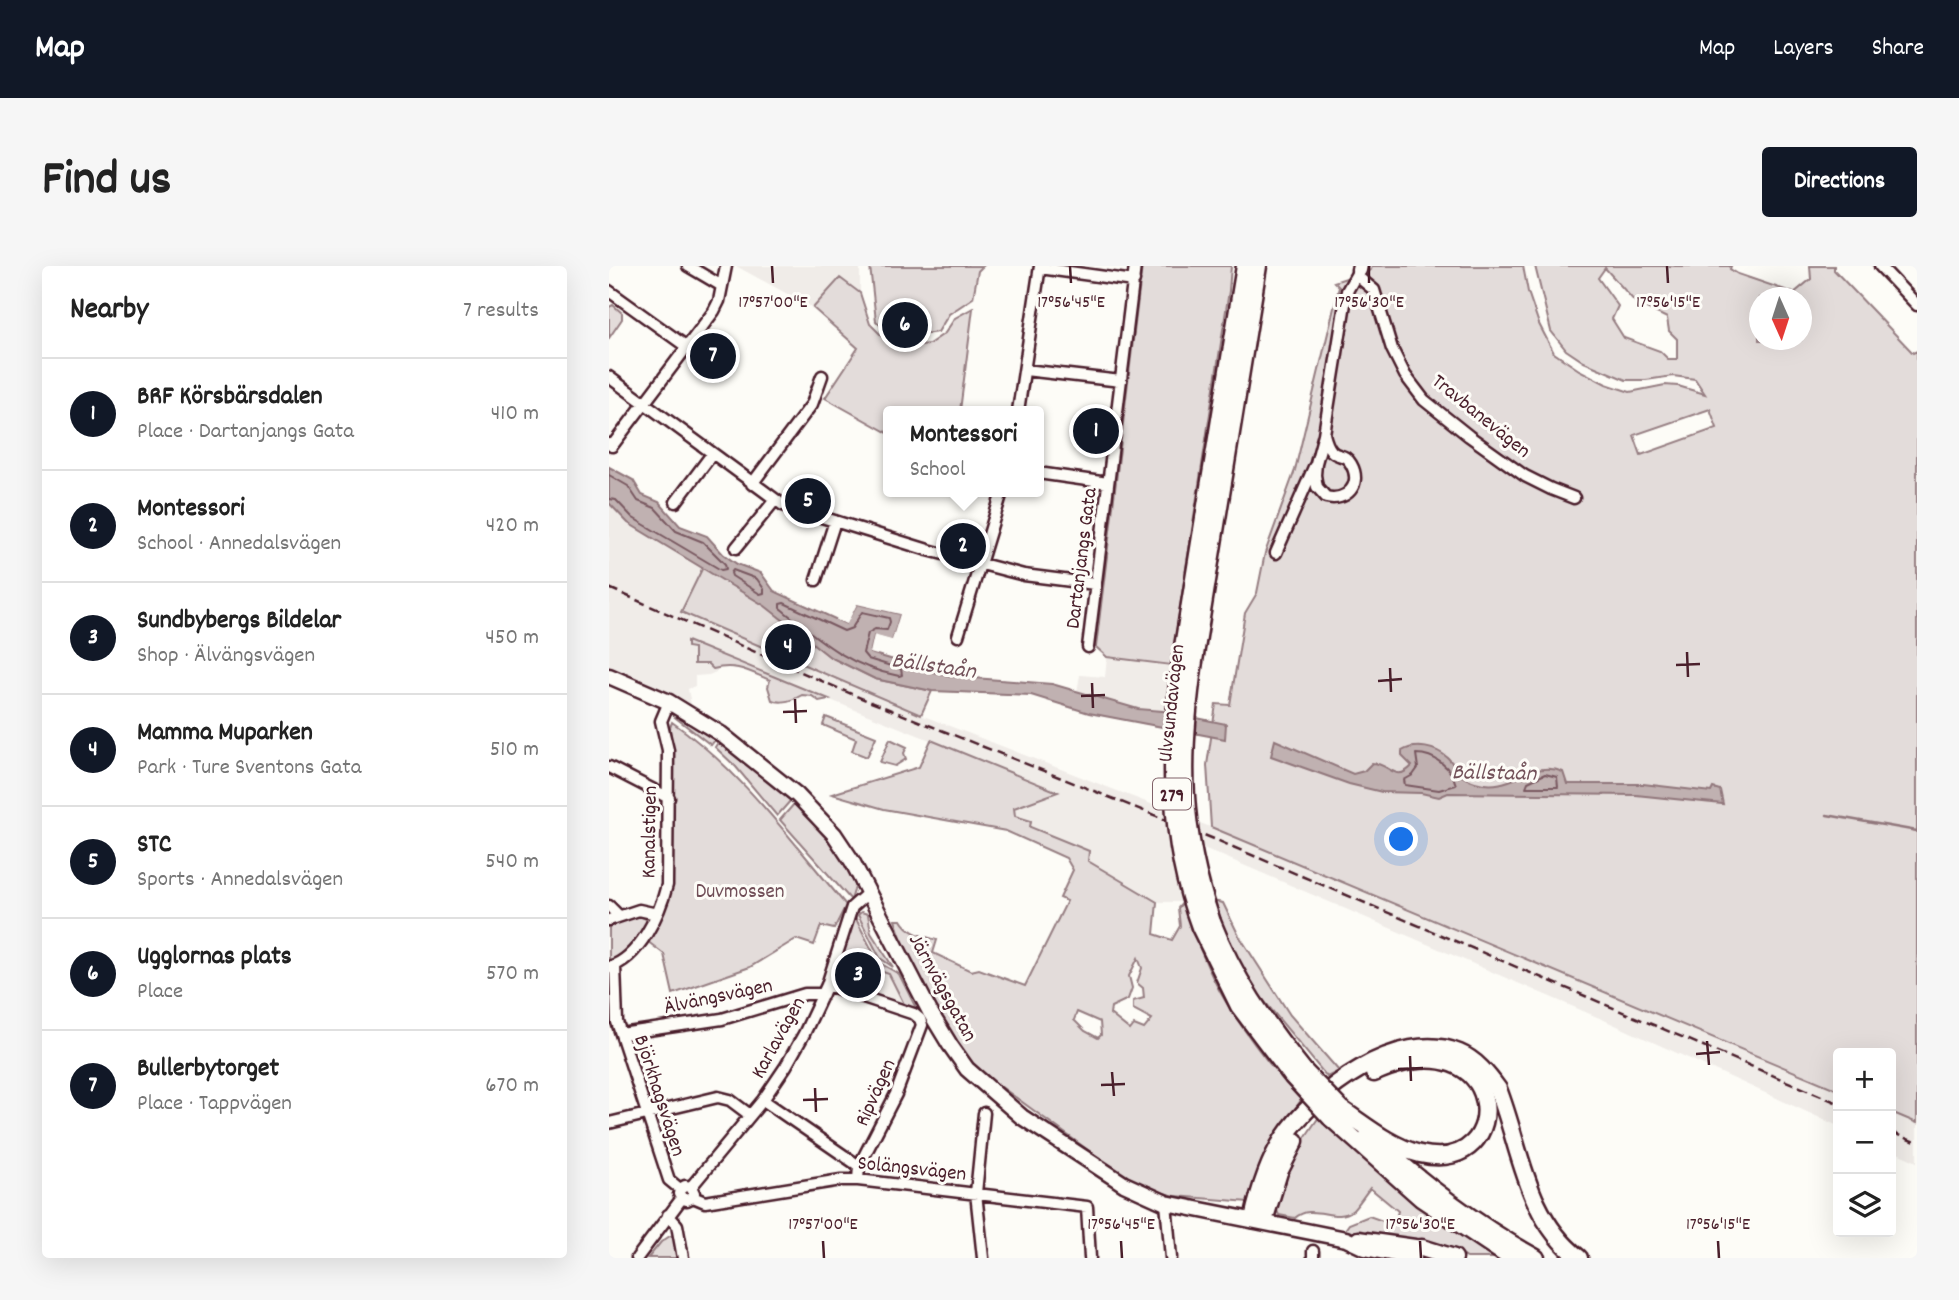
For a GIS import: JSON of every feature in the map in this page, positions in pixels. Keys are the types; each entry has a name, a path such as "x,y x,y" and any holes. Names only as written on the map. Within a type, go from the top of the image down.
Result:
{"main road":[{"name":"Ulvsundavägen","path":"1187,660 1243,284 1243,266"},
{"name":"Ulvsundavägen","path":"1258,266 1172,739 1172,796 1181,864 1206,925 1298,1073 1421,1198 1511,1258"},
{"path":"1259,1220 1273,1157 1294,1124 1317,1099 1345,1077 1381,1059 1405,1051 1434,1048 1460,1053 1488,1074 1498,1089 1533,1198 1550,1227 1579,1258"},
{"path":"1259,1220 1300,1131 1328,1102 1366,1077 1385,1068 1411,1062 1445,1060 1464,1068 1478,1081 1486,1106 1482,1128 1471,1145 1444,1156 1409,1150 1336,1114"},
{"name":"Ulvsundavägen","path":"1336,1114 1466,1215 1536,1258"},
{"path":"1419,1255 1454,1258"}],"street":[{"path":"688,266 722,286"},
{"path":"610,445 714,311 719,301 726,266"},
{"name":"Dartanjangs Gata","path":"1088,647 1135,266"},
{"path":"1880,266 1917,305"},
{"path":"1019,406 1040,267 1134,281"},
{"path":"1276,553 1316,463 1324,434 1347,291 1359,271"},
{"name":"Travbanevägen","path":"1359,271 1374,290 1392,349 1405,375 1424,400 1525,476 1574,498"},
{"path":"609,291 687,347"},
{"path":"1025,370 1121,381"},
{"path":"753,484 812,404 822,376"},
{"path":"609,377 783,505 979,564 1024,575 1095,584"},
{"path":"1316,463 1317,487 1325,497 1340,499 1351,491 1355,481 1353,468 1345,457 1332,454 1324,434"},
{"path":"675,502 712,454"},
{"path":"1044,474 1108,483"},
{"path":"958,636 1000,497"},
{"path":"736,548 775,500"},
{"path":"816,580 835,521"},
{"name":"Järnvägsgatan","path":"609,676 669,702 721,734 797,795 834,834 869,892 930,1012 967,1069 986,1088 1022,1116 1124,1184 1165,1203 1346,1239 1365,1238 1419,1255"},
{"name":"Kanalstigen","path":"612,966 642,940 657,914 667,885 669,750 661,721 669,702"},
{"path":"609,767 669,798"},
{"name":"Karlavägen","path":"638,1258 668,1215 763,1100 804,1034 825,989 852,907 869,892"},
{"path":"609,906 614,918 639,910 657,914"},
{"name":"Björkhagsvägen","path":"612,966 617,1022 669,1180 686,1193"},
{"name":"Älvängsvägen","path":"621,1034 722,1019 825,989 850,993 915,1014 920,1019"},
{"name":"Ripvägen","path":"858,1180 859,1166 896,1094 922,1025 920,1019"},
{"path":"609,1123 717,1097 730,1100 750,1115"},
{"path":"763,1100 859,1166"},
{"path":"983,1113 976,1193 983,1258"},
{"name":"Solängsvägen","path":"686,1193 705,1202 841,1180 858,1180 1087,1207 1090,1258"},
{"path":"1165,1203 1171,1258"},
{"path":"668,1215 677,1225 683,1258"}],"shaded area":[{"path":"736,266 860,266 860,293 840,278 813,308"},
{"path":"609,503 628,523 703,567 681,612 921,715 1208,826 1833,1088 1833,1124 1604,1020 1199,846 1169,838 1183,902 1157,902 1087,861 1089,850 1029,827 1015,816 1013,808 1057,791 736,662 735,666 719,666 716,672 709,675 695,676 695,686 688,689 691,704 609,669"},
{"path":"1107,657 1171,665 1166,712 1138,709 1077,692 1080,675 1105,677"},
{"path":"848,960 889,974 905,1006 841,983"},
{"path":"1896,1114 1917,1123 1917,1162 1896,1152"}],"green space":[{"path":"870,266 983,266 978,271 973,298 949,314 938,332 894,338 876,321"},
{"path":"1142,266 1231,266 1171,665 1107,657 1096,647"},
{"path":"1372,266 1523,266 1539,324 1554,353 1606,384 1630,392 1665,385 1705,394 1695,379 1673,376 1626,380 1584,362 1566,350 1551,331 1535,266 1731,266 1730,269 1738,274 1776,287 1749,287 1749,350 1812,350 1812,287 1801,287 1811,279 1810,266 1834,266 1834,270 1913,353 1917,351 1917,1123 1896,1114 1896,1048 1833,1048 1833,1088 1211,827 1207,765 1216,704 1230,705 1245,613 1257,593 1265,553 1295,470 1339,287 1334,282 1371,270","holes":["1605,268 1636,303 1667,318 1669,331 1677,339 1677,359 1668,359 1660,351 1624,338 1612,319 1618,306 1598,278","1710,409 1717,428 1641,455 1634,435"]},
{"path":"840,278 860,293 870,324 894,348 929,344 945,333 955,318 973,308 961,406 883,406 883,430 825,398 858,348 813,308"},
{"path":"613,305 622,313 622,319 609,338 609,307"},
{"path":"703,567 766,606 830,657 875,679 932,691 921,715 681,612"},
{"path":"687,641 829,699 819,701 812,696 802,695 788,701 772,700 768,687 770,680 735,667 713,669 708,664 694,664 694,648 687,647"},
{"path":"826,717 876,737 867,757 852,751 856,739 823,725"},
{"path":"676,718 703,728 702,731 715,740 711,745"},
{"name":"Duvmossen","path":"672,722 721,762 743,785 846,905 834,929 821,926 814,945 796,939 750,967 673,994 664,954 647,941 666,906 671,880 674,763 670,728"},
{"path":"890,739 907,747 904,753 906,759 895,766 880,762"},
{"path":"931,740 1058,792 1014,808 1015,816 1031,821 1030,827 1089,851 1088,861 1157,902 1154,934 1172,940 1180,926 1178,908 1183,902 1207,966 1226,1002 1280,1077 1301,1100 1270,1146 1259,1168 1249,1202 1175,1196 1149,1189 1121,1174 978,1070 954,1043 913,971 895,920 901,920 916,933 937,940 933,953 971,971 979,969 1025,986 1067,901 1060,898 1073,870 1066,858 1006,831 884,809 832,794 919,767","holes":["1138,958 1142,968 1137,983 1143,988 1144,998 1133,1001 1133,1009 1152,1019 1144,1029 1134,1025 1130,1030 1110,1014 1111,1007 1128,999 1132,988 1129,976","1077,1012 1100,1022 1101,1035 1098,1038 1085,1031 1074,1020"]},
{"path":"719,741 791,800 777,816 736,767 715,747"},
{"path":"794,804 821,831 845,861 856,884 851,900 780,820"},
{"path":"1212,901 1223,903 1238,934 1290,1015 1339,1071 1327,1077 1256,991 1228,943"},
{"path":"861,912 868,914 871,933 893,967 880,958 858,915"},
{"path":"636,914 646,919 647,926 619,959 609,962 609,925"},
{"path":"855,917 878,962 899,974 918,1012 905,1006 889,974 848,960 841,983 835,975"},
{"path":"1319,1117 1381,1174 1494,1258 1467,1258 1452,1249 1344,1231 1349,1224 1369,1216 1394,1225 1398,1211 1370,1188 1355,1208 1346,1214 1309,1212 1295,1218 1279,1215 1277,1193 1282,1179"},
{"path":"670,1236 674,1237 678,1258 648,1258 661,1242"}],"water":[{"path":"609,467 633,480 642,495 659,502 680,526 707,536 723,554 737,564 761,573 774,591 846,624 857,604 900,614 892,641 874,636 870,653 948,676 1052,684 1138,709 1163,711 1226,724 1225,739 1089,713 1031,695 932,691 875,679 830,657 765,606 628,523 609,503"},
{"path":"1275,740 1353,774 1364,771 1372,763 1397,773 1406,771 1412,766 1402,756 1402,751 1420,747 1443,754 1461,775 1475,782 1500,784 1541,769 1552,769 1563,772 1567,784 1643,784 1711,792 1713,788 1720,790 1723,804 1636,795 1448,793 1439,797 1421,793 1382,792 1349,784 1271,756"}],"pier":[{"path":"856,600 903,612 894,644 877,640 874,650 878,652 877,655 870,653 874,635 892,640 900,614 857,604 847,624 836,620 837,617 845,620"}],"waterway":[{"name":"Bällstaån","path":"1827,815 1917,831"}],"railway":[{"path":"609,588 856,696 1214,839 1833,1101"},
{"path":"1896,1134 1917,1143"}],"place":[{"name":"Ugglornas plats","path":"905,325"},
{"name":"Bullerbytorget","path":"713,356"},
{"name":"BRF Körsbärsdalen","path":"1096,431"},
{"name":"STC","path":"808,501"},
{"name":"Montessori","path":"963,546"},
{"name":"Mamma Muparken","path":"788,647"},
{"name":"Sundbybergs Bildelar","path":"858,975"}]}
